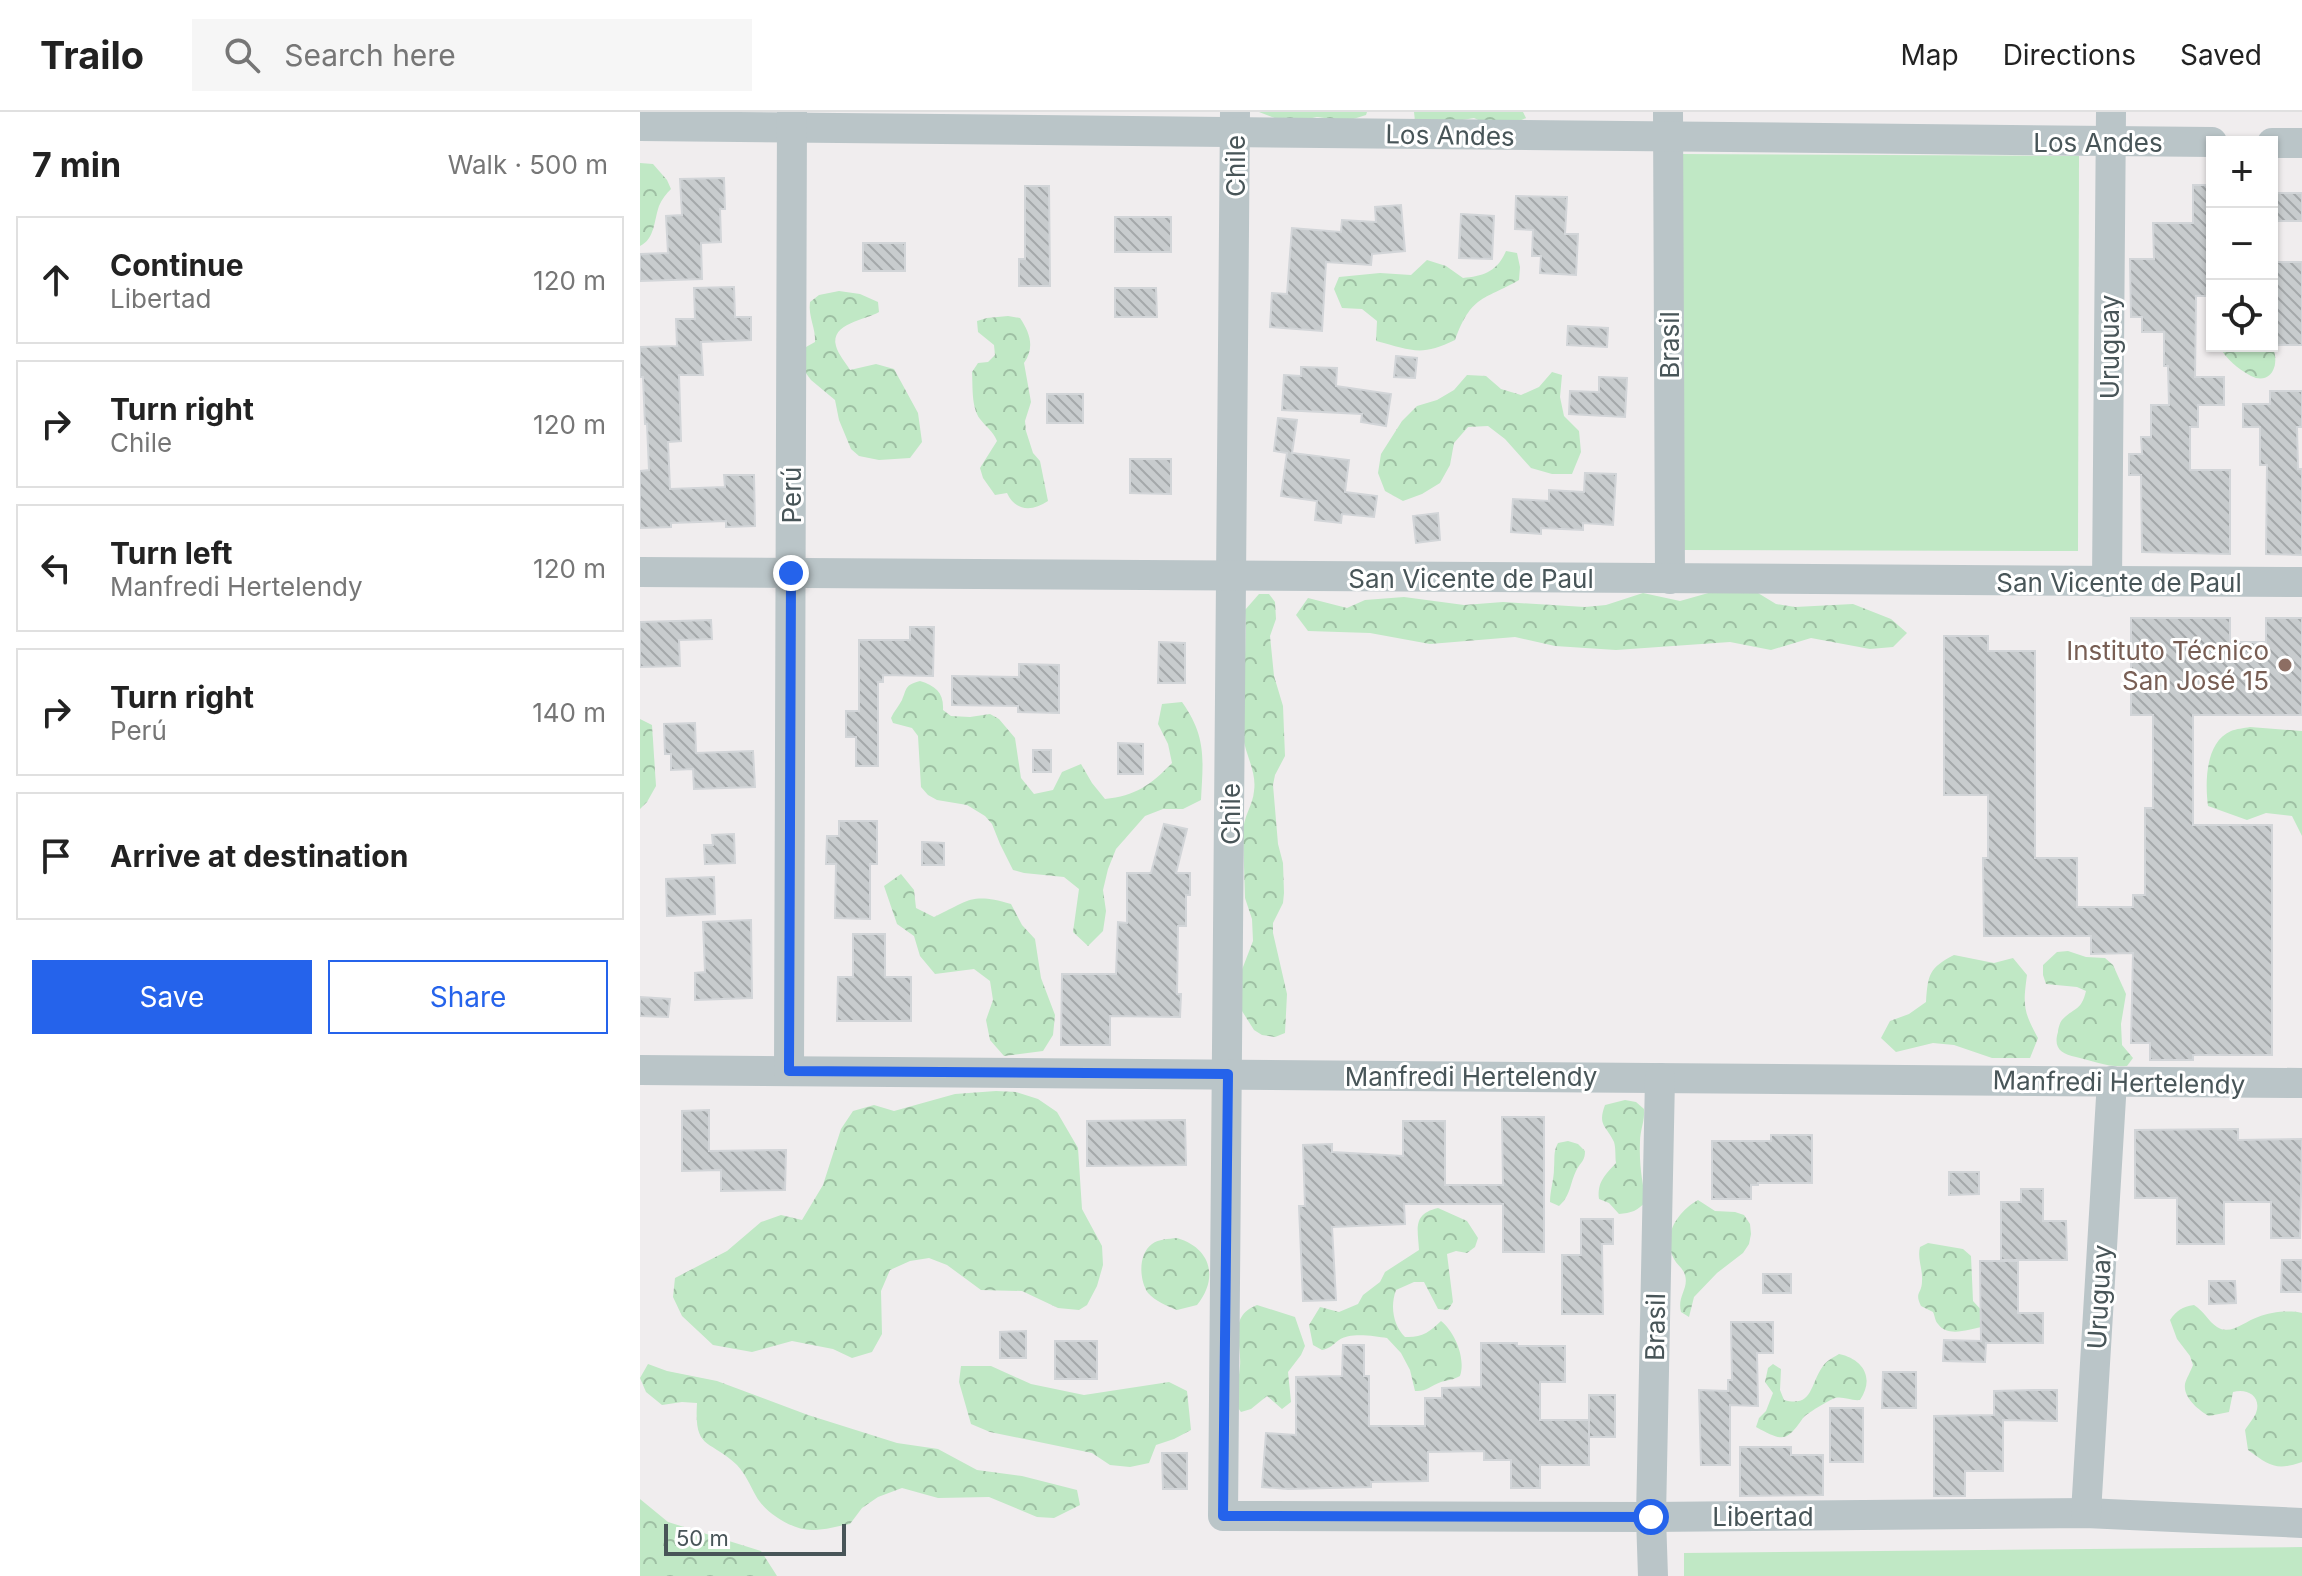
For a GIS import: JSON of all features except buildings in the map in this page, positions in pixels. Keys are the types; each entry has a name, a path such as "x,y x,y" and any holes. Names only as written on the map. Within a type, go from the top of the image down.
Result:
{"street":[{"name":"Uruguay","path":"2107,582 2111,112"},
{"name":"Los Andes","path":"640,126 792,120 1668,125 2111,142 2206,142"},
{"name":"Perú","path":"789,1071 792,120"},
{"name":"Chile","path":"1223,1516 1235,122"},
{"name":"Brasil","path":"1668,125 1670,579"},
{"path":"2278,143 2302,143"},
{"name":"San Vicente de Paul","path":"640,572 2302,582"},
{"name":"Manfredi Hertelendy","path":"640,1070 2302,1083"},
{"name":"Brasil","path":"1653,1576 1651,1517 1660,1078"},
{"name":"Uruguay","path":"2086,1513 2112,1081"},
{"name":"Libertad","path":"1223,1516 1651,1517 2086,1513 2302,1523"}],"green space":[{"path":"1259,112 1367,112 1347,121 1317,117 1288,123"},
{"path":"1414,112 1523,112 1526,118 1517,122 1485,123 1474,118 1434,125 1415,121"},
{"path":"1678,154 2079,156 2078,551 1677,550"},
{"path":"640,163 653,164 671,189 659,206 649,239 640,246"},
{"path":"1506,251 1517,253 1519,280 1480,301 1467,315 1455,340 1433,349 1416,350 1376,341 1377,321 1362,309 1342,308 1334,289 1339,277 1380,273 1411,275 1427,260 1446,266 1463,278 1477,276 1494,268"},
{"path":"839,291 860,294 878,302 879,312 850,323 838,332 836,346 850,370 876,364 894,369 918,413 922,442 910,458 879,460 859,456 851,449 839,420 835,400 811,380 799,364 806,347 815,342 810,302 819,295"},
{"path":"1008,316 1020,318 1030,340 1024,363 1031,402 1025,421 1026,431 1033,453 1040,461 1048,501 1030,508 1019,506 1007,493 995,495 980,468 997,441 980,419 974,403 972,372 978,363 988,362 995,355 994,345 978,332 977,321"},
{"path":"2223,352 2275,352 2275,366 2269,376 2258,378 2241,370"},
{"path":"1552,372 1562,375 1560,397 1564,416 1579,431 1581,452 1572,474 1552,474 1531,468 1505,439 1488,426 1468,427 1454,443 1450,465 1440,483 1403,501 1385,491 1378,473 1381,454 1402,421 1417,406 1437,400 1454,390 1467,375 1486,376 1501,389 1521,395 1539,387"},
{"path":"1719,590 1758,593 1776,604 1795,607 1853,604 1891,619 1907,633 1893,647 1870,649 1811,638 1771,650 1730,642 1616,650 1555,646 1515,637 1430,644 1370,633 1308,631 1296,615 1308,598 1347,608 1365,600 1404,597 1464,605 1503,602 1585,607 1606,605 1643,593 1680,601"},
{"path":"1259,594 1269,594 1275,602 1276,619 1270,636 1274,676 1283,706 1285,756 1273,785 1284,893 1283,903 1273,923 1273,933 1287,994 1285,1033 1275,1037 1254,1030 1242,1011 1238,980 1253,941 1252,919 1245,898 1243,833 1254,784 1243,736 1245,610"},
{"path":"920,681 938,691 943,710 951,716 990,714 999,719 1015,738 1021,778 1034,794 1053,790 1062,772 1081,764 1105,799 1142,788 1172,763 1168,744 1158,724 1162,704 1182,702 1200,738 1201,800 1183,809 1163,809 1145,816 1116,849 1103,890 1106,911 1103,931 1088,946 1073,932 1079,889 1064,877 1013,870 992,824 985,816 967,805 937,800 921,787 918,736 912,728 893,723 891,718 907,688"},
{"path":"640,719 652,725 656,786 640,809"},
{"path":"2250,727 2302,731 2302,836 2292,816 2266,813 2247,820 2208,806 2207,775 2216,744 2231,731"},
{"path":"901,874 914,890 916,908 934,917 970,900 998,900 1011,904 1022,925 1035,939 1041,978 1055,1015 1053,1035 1043,1051 1004,1056 990,1040 986,1020 993,1000 990,981 974,969 935,974 920,956 914,936 897,924 884,886"},
{"path":"2068,951 2086,957 2105,958 2113,965 2126,994 2121,1024 2122,1045 2133,1058 2127,1066 2071,1056 2058,1046 2061,1022 2079,1006 2086,991 2046,984 2043,965 2057,952"},
{"path":"1954,955 1994,963 2013,958 2027,975 2025,1008 2038,1038 2030,1058 1992,1058 1954,1045 1933,1043 1896,1052 1881,1038 1890,1021 1909,1014 1926,1002 1931,973"},
{"path":"1016,1092 1038,1099 1057,1112 1078,1148 1082,1209 1102,1246 1103,1265 1087,1305 1079,1310 1058,1308 1022,1291 981,1290 947,1265 929,1258 910,1261 890,1270 881,1291 882,1334 872,1352 852,1358 833,1349 792,1341 752,1352 713,1345 682,1316 673,1297 675,1278 727,1251 761,1222 781,1215 802,1220 823,1185 841,1129 853,1111 874,1105 894,1111 955,1094"},
{"path":"1625,1100 1636,1102 1644,1109 1640,1157 1646,1201 1634,1211 1619,1214 1609,1203 1599,1199 1601,1183 1616,1163 1614,1142 1602,1117 1605,1105"},
{"path":"1568,1141 1578,1144 1585,1154 1566,1198 1559,1206 1550,1202 1555,1152 1558,1143"},
{"path":"1698,1200 1715,1211 1744,1215 1750,1224 1751,1234 1743,1253 1717,1273 1694,1297 1689,1317 1681,1312 1680,1306 1686,1284 1685,1275 1674,1259 1669,1242 1678,1217"},
{"path":"1438,1208 1467,1221 1478,1238 1475,1247 1467,1253 1456,1251 1447,1254 1453,1302 1448,1310 1438,1309 1424,1282 1414,1282 1396,1290 1394,1315 1405,1337 1425,1334 1441,1321 1458,1346 1462,1362 1460,1376 1415,1391 1410,1370 1401,1353 1387,1338 1349,1336 1322,1350 1313,1345 1309,1325 1320,1307 1339,1312 1358,1304 1363,1295 1380,1282 1385,1272 1419,1250 1420,1218"},
{"path":"1177,1238 1198,1249 1208,1265 1209,1275 1204,1295 1197,1305 1177,1310 1148,1293 1141,1267 1147,1248 1161,1240"},
{"path":"1928,1243 1963,1249 1971,1256 1973,1301 1984,1313 1982,1327 1947,1331 1937,1323 1933,1312 1921,1306 1918,1298 1922,1281 1919,1251"},
{"path":"1257,1305 1295,1317 1305,1346 1288,1372 1291,1402 1282,1409 1267,1396 1251,1409 1241,1412 1235,1404 1240,1366 1239,1323 1248,1310"},
{"path":"2194,1305 2217,1327 2227,1330 2268,1314 2302,1313 2302,1462 2274,1465 2248,1450 2245,1430 2257,1407 2252,1395 2243,1391 2233,1392 2229,1412 2209,1416 2189,1399 2185,1384 2193,1365 2177,1339 2170,1320 2180,1310"},
{"path":"1839,1354 1855,1360 1864,1371 1866,1384 1860,1400 1832,1399 1805,1416 1788,1436 1778,1437 1756,1427 1773,1393 1765,1382 1768,1368 1773,1364 1781,1369 1780,1390 1784,1400 1800,1401 1810,1393 1824,1364"},
{"path":"648,1364 717,1381 808,1415 897,1443 938,1449 977,1470 1022,1476 1077,1490 1080,1505 1054,1518 1037,1517 989,1497 938,1498 902,1488 878,1497 862,1508 850,1524 818,1530 797,1528 766,1509 737,1465 701,1437 697,1403 662,1405 646,1392 640,1378"},
{"path":"961,1366 991,1366 1031,1384 1084,1395 1169,1382 1187,1391 1191,1430 1156,1445 1149,1463 1130,1467 1110,1465 1092,1453 990,1432 971,1424 959,1382"},
{"path":"640,1499 668,1522 761,1551 777,1576 640,1576"},
{"path":"2302,1547 2302,1576 1684,1576 1684,1553"}],"place":[{"name":"Instituto Técnico San José 15","path":"2285,665"}],"route":[{"path":"791,573 789,1071 1228,1074 1223,1516 1651,1517"}]}
